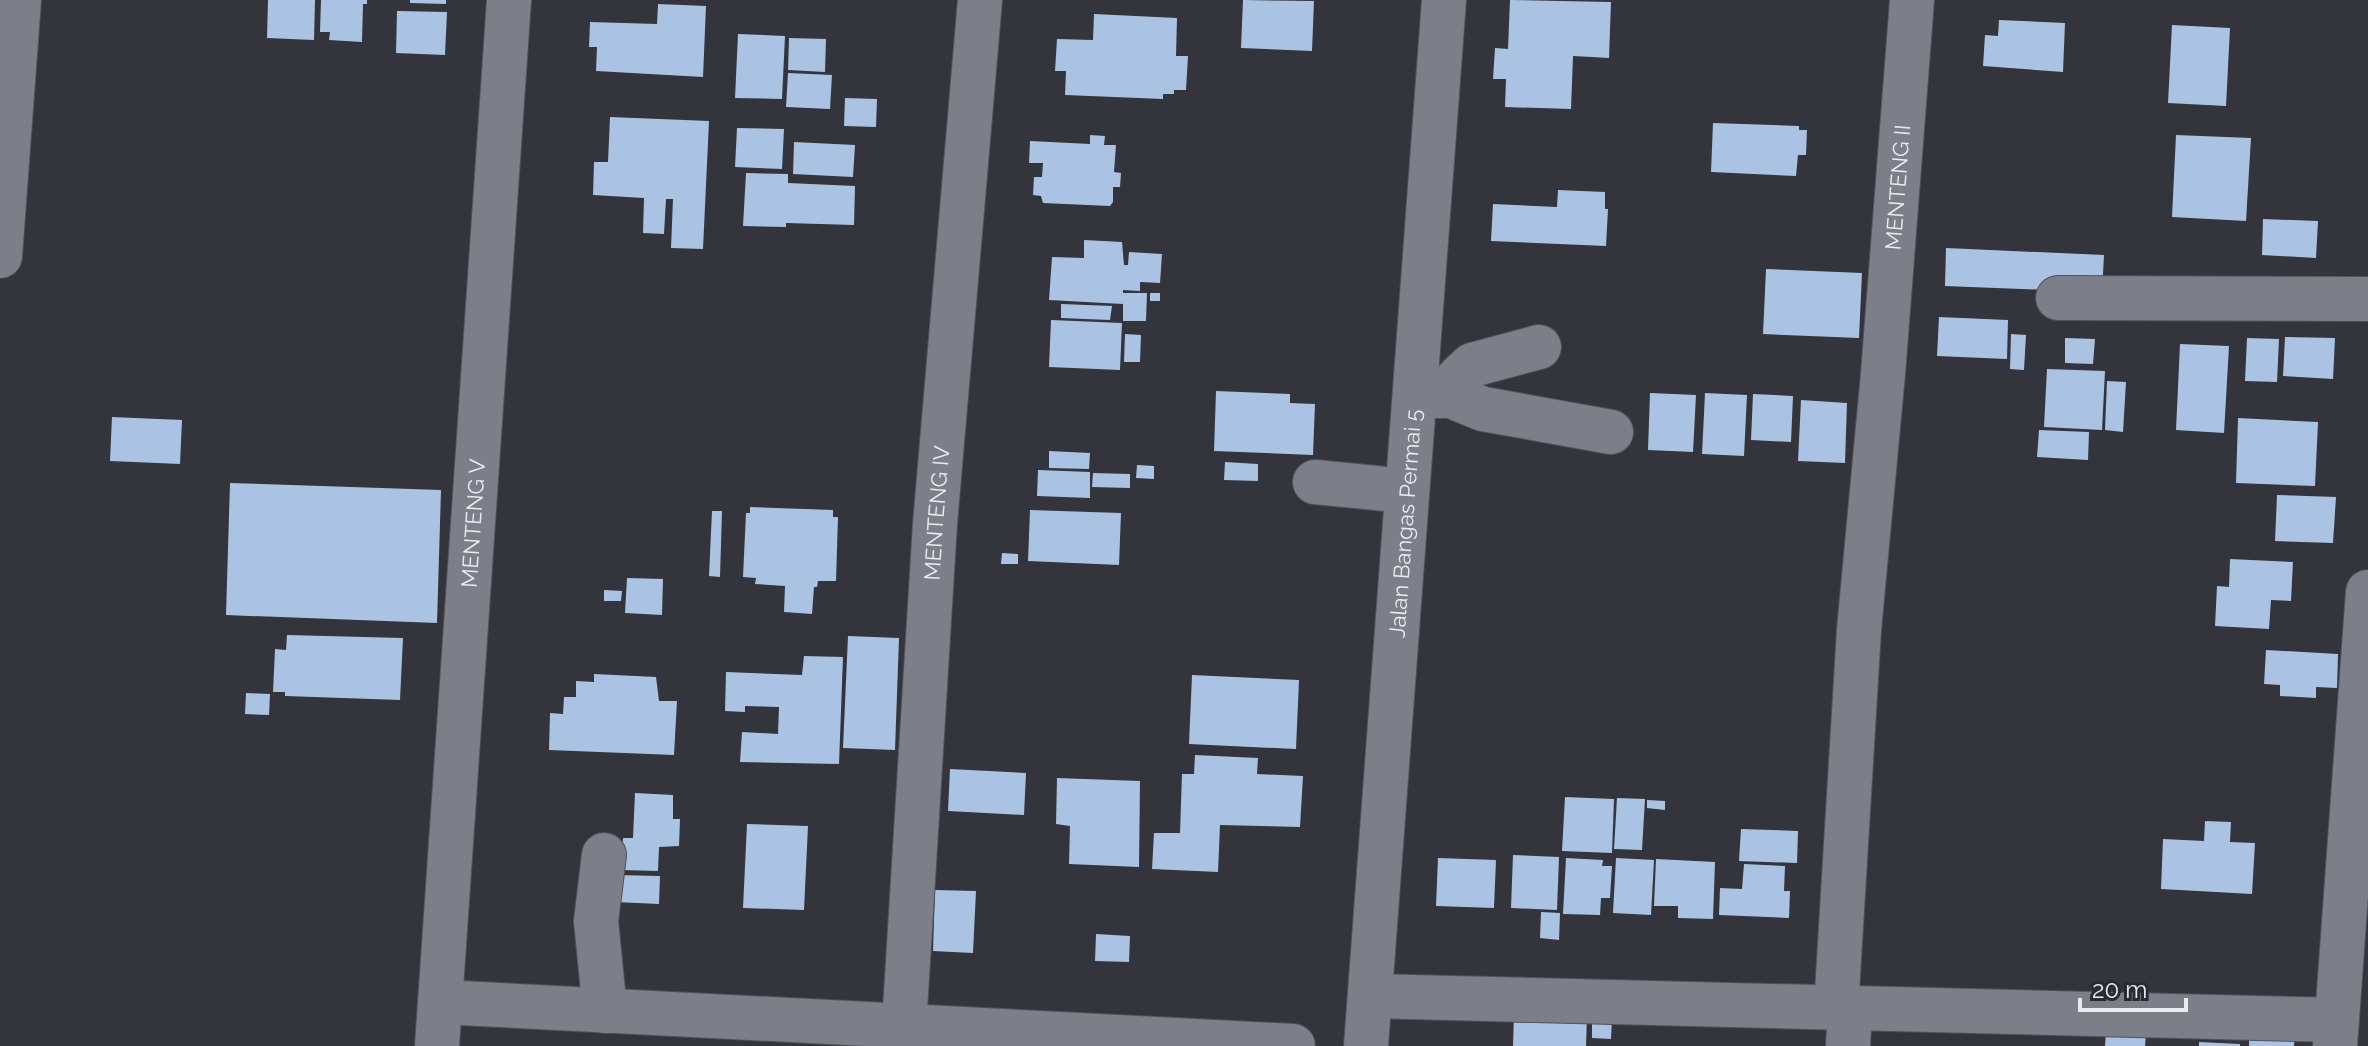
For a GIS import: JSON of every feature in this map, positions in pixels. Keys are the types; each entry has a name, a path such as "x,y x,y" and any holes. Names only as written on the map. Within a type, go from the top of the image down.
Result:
{"street":[{"path":"0,256 19,0"},
{"name":"MENTENG V","path":"437,1046 509,0"},
{"path":"953,0 980,0"},
{"name":"MENTENG IV","path":"893,1032 980,0"},
{"name":"Jalan Bangas Permai 5","path":"1366,1046 1406,491 1434,396 1444,0"},
{"name":"MENTENG II","path":"1845,1021 1859,630 1883,374 1912,0"},
{"path":"2058,298 2368,299"},
{"path":"1434,396 1472,365 1539,347"},
{"path":"1434,396 1483,409 1611,432"},
{"path":"1315,482 1406,491"},
{"path":"1370,996 1845,1021 2336,1033 2359,849 2368,592"},
{"path":"604,855 596,921 605,1011"},
{"path":"441,1002 893,1032 1293,1046"}],"building":[{"path":"268,0 315,0 314,40 267,38"},
{"path":"321,0 367,0 367,4 363,4 362,42 329,40 330,32 320,32"},
{"path":"410,0 446,0 446,4 410,3"},
{"path":"1243,0 1314,1 1312,51 1241,48"},
{"path":"1510,0 1611,2 1609,58 1573,56 1571,109 1505,107 1506,79 1493,79 1495,48 1508,49"},
{"path":"658,4 706,6 703,77 596,71 597,47 589,47 590,22 657,24"},
{"path":"397,11 447,12 445,55 396,53"},
{"path":"1094,14 1177,18 1176,56 1188,56 1186,90 1163,94 1163,99 1065,95 1066,71 1055,71 1057,39 1093,40"},
{"path":"1999,20 2065,23 2063,72 1983,66 1985,35 1998,36"},
{"path":"2172,25 2230,28 2226,106 2168,103"},
{"path":"738,34 785,36 782,99 735,98"},
{"path":"789,38 826,39 825,72 788,70"},
{"path":"788,73 832,75 830,109 786,107"},
{"path":"845,98 877,99 876,127 844,126"},
{"path":"610,117 709,121 703,249 671,248 673,199 666,199 664,234 643,233 644,198 593,195 594,162 608,162"},
{"path":"1713,123 1799,126 1799,130 1807,130 1806,155 1798,155 1796,176 1711,172"},
{"path":"737,128 784,129 782,169 735,167"},
{"path":"1090,135 1105,136 1104,145 1116,145 1114,172 1121,173 1120,187 1113,187 1110,206 1043,203 1041,196 1033,195 1034,177 1042,177 1043,163 1029,163 1030,141 1090,144"},
{"path":"2176,135 2251,138 2246,221 2172,217"},
{"path":"794,142 855,145 853,177 793,174"},
{"path":"746,173 788,174 788,183 855,186 854,225 786,223 786,227 743,226"},
{"path":"1558,190 1605,192 1605,209 1608,209 1606,246 1491,241 1493,204 1557,207"},
{"path":"2263,219 2318,221 2316,258 2262,255"},
{"path":"1084,240 1122,242 1124,265 1128,265 1129,252 1162,254 1160,283 1140,282 1140,291 1123,290 1123,293 1147,293 1146,321 1123,321 1123,304 1049,300 1052,257 1084,258"},
{"path":"1946,248 2104,255 2102,292 1945,286"},
{"path":"1766,269 1862,273 1859,338 1763,334"},
{"path":"1150,293 1160,293 1160,301 1150,301"},
{"path":"1061,304 1112,306 1110,320 1061,318"},
{"path":"1939,317 2008,320 2007,359 1937,356"},
{"path":"1051,320 1122,323 1120,370 1049,367"},
{"path":"1125,334 1141,335 1140,362 1124,362"},
{"path":"2011,334 2026,335 2024,370 2010,369"},
{"path":"2285,337 2335,338 2333,379 2283,376"},
{"path":"2065,338 2095,339 2093,364 2065,363"},
{"path":"2247,338 2279,339 2277,382 2245,381"},
{"path":"2180,344 2229,346 2224,433 2176,430"},
{"path":"2047,369 2105,371 2102,430 2044,427"},
{"path":"2107,381 2126,382 2123,432 2105,430"},
{"path":"1216,391 1290,394 1290,403 1315,404 1313,455 1214,451"},
{"path":"1650,393 1696,395 1693,452 1648,450"},
{"path":"1705,393 1747,395 1744,456 1702,454"},
{"path":"1753,394 1793,396 1791,442 1751,440"},
{"path":"1801,400 1847,403 1845,463 1798,461"},
{"path":"112,417 182,420 180,464 110,461"},
{"path":"2238,418 2318,422 2315,486 2236,483"},
{"path":"2039,430 2089,432 2088,460 2037,457"},
{"path":"1049,451 1090,453 1089,469 1049,468"},
{"path":"1225,462 1258,464 1258,481 1224,480"},
{"path":"1137,465 1154,466 1154,479 1136,478"},
{"path":"1038,470 1090,472 1090,498 1037,496"},
{"path":"1093,473 1130,474 1130,488 1092,487"},
{"path":"230,483 441,490 437,623 226,615"},
{"path":"2277,495 2336,497 2333,543 2275,541"},
{"path":"750,507 833,510 833,517 838,517 836,581 818,581 817,587 814,587 812,614 784,612 785,586 755,584 756,578 743,577 746,513 750,513"},
{"path":"1030,510 1121,513 1119,565 1028,561"},
{"path":"712,511 722,511 720,577 709,576"},
{"path":"1002,553 1018,554 1018,564 1001,564"},
{"path":"2230,559 2293,562 2291,601 2271,600 2269,629 2215,626 2217,586 2229,587"},
{"path":"627,578 663,579 662,615 625,613"},
{"path":"604,590 622,591 621,601 604,601"},
{"path":"287,635 403,638 400,700 285,696 285,692 273,692 275,649 286,650"},
{"path":"848,636 899,638 895,750 843,748"},
{"path":"2266,650 2338,654 2337,688 2316,687 2316,698 2280,696 2280,685 2264,684"},
{"path":"804,656 843,657 839,764 740,762 742,732 778,734 779,707 745,706 745,712 725,711 726,672 802,675"},
{"path":"594,674 656,677 659,701 677,701 674,755 549,750 550,713 563,714 564,697 576,697 576,681 594,682"},
{"path":"1192,675 1299,680 1296,749 1189,744"},
{"path":"246,693 270,694 269,715 245,714"},
{"path":"1195,755 1258,758 1257,774 1303,776 1300,827 1220,825 1218,872 1152,869 1154,833 1180,833 1182,774 1194,774"},
{"path":"950,769 1026,773 1024,815 948,811"},
{"path":"1057,778 1140,781 1139,867 1069,864 1070,826 1056,824"},
{"path":"635,793 673,795 673,819 680,819 679,846 659,847 658,871 621,870 623,838 633,838"},
{"path":"1565,797 1614,799 1612,853 1562,851"},
{"path":"1617,798 1645,799 1642,850 1614,849"},
{"path":"1647,800 1665,801 1665,810 1647,808"},
{"path":"2205,821 2231,822 2230,842 2255,843 2252,894 2161,889 2163,839 2204,841"},
{"path":"747,824 808,826 804,910 743,908"},
{"path":"1741,829 1798,831 1797,863 1739,861"},
{"path":"1513,855 1559,857 1557,910 1511,908"},
{"path":"1438,858 1496,860 1494,908 1436,906"},
{"path":"1566,858 1603,860 1602,866 1612,866 1610,898 1601,898 1600,915 1563,914"},
{"path":"1616,858 1654,860 1651,915 1613,913"},
{"path":"1656,859 1715,862 1713,919 1678,918 1678,906 1654,906"},
{"path":"1744,864 1785,866 1784,891 1790,891 1789,918 1719,915 1720,888 1742,889"},
{"path":"616,875 660,876 659,904 615,902"},
{"path":"935,890 976,891 973,953 933,951"},
{"path":"1541,912 1560,913 1559,940 1540,938"},
{"path":"1096,934 1130,936 1129,962 1095,961"},
{"path":"1514,1013 1587,1016 1586,1046 1513,1046"},
{"path":"1592,1017 1612,1018 1611,1039 1592,1038"},
{"path":"2249,1030 2295,1033 2294,1046 2249,1046"},
{"path":"2106,1032 2146,1034 2145,1046 2105,1046"},
{"path":"2199,1042 2240,1044 2240,1046 2199,1046"}]}
